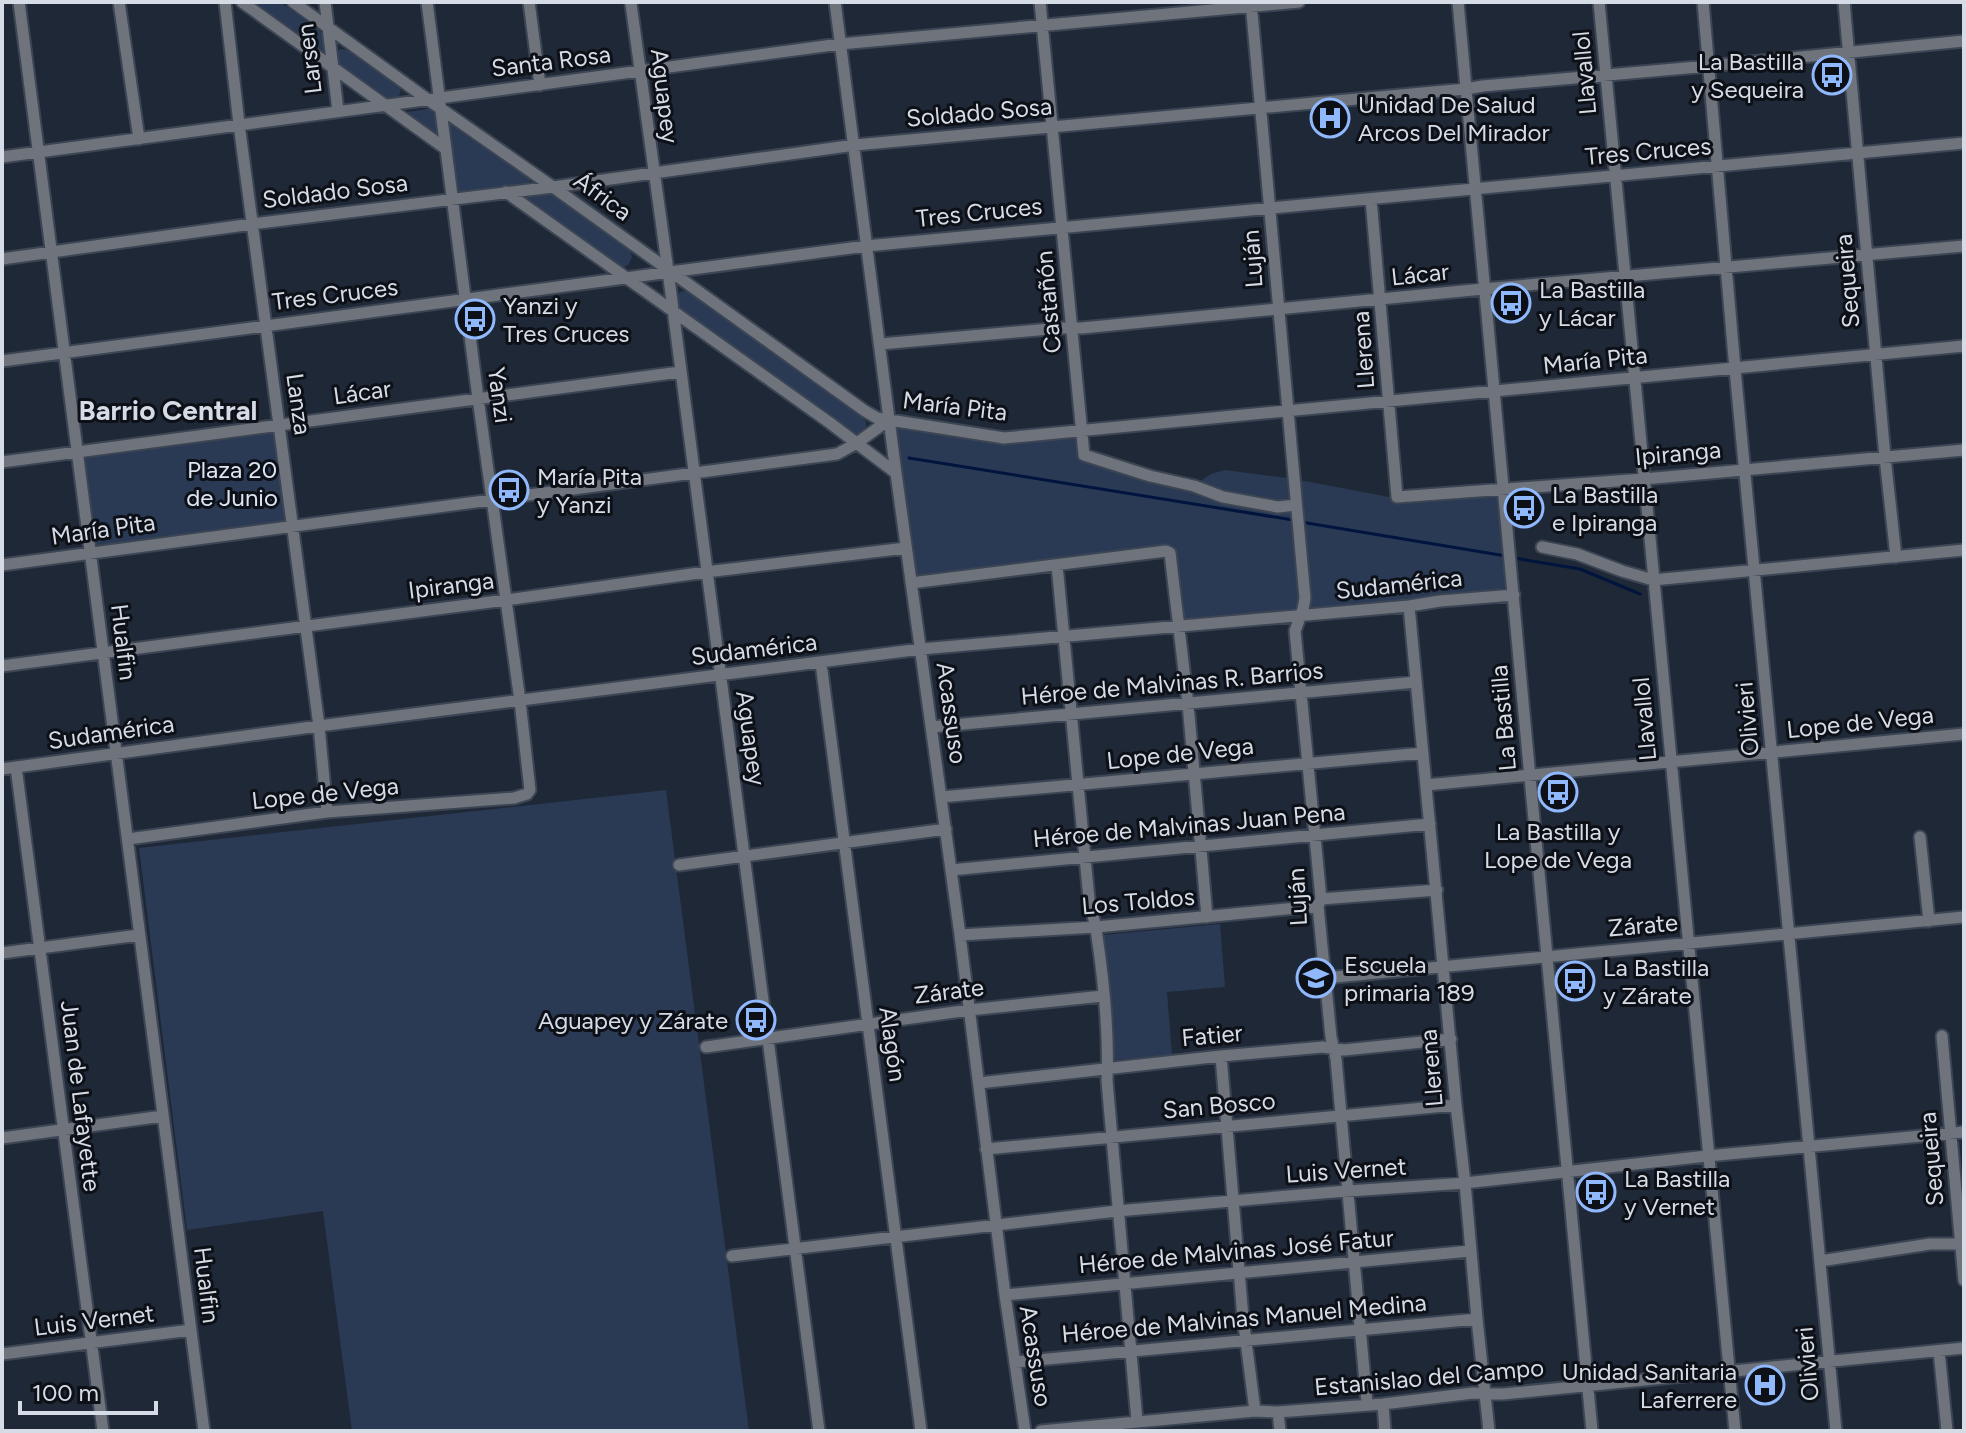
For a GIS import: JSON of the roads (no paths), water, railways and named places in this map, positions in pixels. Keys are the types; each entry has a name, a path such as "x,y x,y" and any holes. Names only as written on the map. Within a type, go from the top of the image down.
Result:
{"street":[{"name":"Hualfin","path":"19,2 204,1431"},
{"path":"119,2 139,139"},
{"name":"Lanza","path":"225,2 319,726 327,812"},
{"name":"África","path":"293,2 436,101 865,411 877,418 890,419"},
{"name":"Larsen","path":"325,2 338,111"},
{"name":"Yanzi","path":"427,2 436,101 446,149 520,701 530,787 527,794"},
{"path":"529,2 540,85"},
{"name":"Acassuso","path":"835,2 1025,1431"},
{"name":"Castañón","path":"1040,2 1084,455 1223,497 1297,509"},
{"name":"Santa Rosa","path":"2,157 338,111 436,101 840,44 1299,2"},
{"name":"La Bastilla","path":"1458,2 1592,1431"},
{"name":"Llavallol","path":"1599,2 1735,1431"},
{"name":"Olivieri","path":"1703,2 1836,1431"},
{"name":"Sequeira","path":"1844,2 1896,557"},
{"path":"244,3 446,149"},
{"name":"Aguapey","path":"631,4 819,1431"},
{"name":"Luján","path":"1251,4 1305,598 1295,631 1367,1404"},
{"name":"Soldado Sosa","path":"2,259 855,145 1964,41"},
{"name":"Tres Cruces","path":"2,361 866,246 1964,143"},
{"path":"506,192 896,473"},
{"name":"Llerena","path":"1371,199 1397,497"},
{"name":"Lácar","path":"880,344 1964,246"},
{"name":"María Pita","path":"2,565 837,454 890,419 995,437 1964,346"},
{"name":"Lácar","path":"2,462 680,372"},
{"name":"Ipiranga","path":"1397,497 1644,479 1964,450"},
{"path":"1542,547 1577,554 1653,580 1964,550"},
{"name":"Ipiranga","path":"2,666 906,548"},
{"path":"911,583 1166,551 1170,553 1188,704 1207,917"},
{"path":"1057,565 1089,899 1096,927 1103,996 1117,1211 1137,1421"},
{"name":"Sudamérica","path":"2,769 921,649 1514,595"},
{"name":"Llerena","path":"1409,606 1489,1431"},
{"name":"Alagón","path":"821,663 921,1431"},
{"name":"Héroe de Malvinas R. Barrios","path":"931,727 1416,682"},
{"name":"Lope de Vega","path":"1426,785 1964,734"},
{"name":"Lope de Vega","path":"941,797 1423,753"},
{"name":"Juan de Lafayette","path":"16,767 103,1431"},
{"name":"Lope de Vega","path":"128,839 327,812 514,798 527,794"},
{"name":"Héroe de Malvinas Juan Pena","path":"951,870 1430,824"},
{"path":"679,865 946,829"},
{"path":"1920,837 1929,921"},
{"name":"Los Toldos","path":"960,935 1207,917 1437,890"},
{"name":"Zárate","path":"1325,978 1964,917"},
{"path":"2,953 139,935"},
{"name":"Zárate","path":"706,1047 969,1010 1103,996"},
{"name":"Sequeira","path":"1942,1036 1964,1280"},
{"name":"Fatier","path":"979,1083 1221,1056 1323,1047 1344,1050 1451,1039"},
{"path":"1221,1056 1255,1411"},
{"name":"San Bosco","path":"986,1149 1456,1105"},
{"path":"2,1138 163,1116"},
{"name":"Luis Vernet","path":"732,1256 1117,1211 1465,1183 1964,1132"},
{"path":"1820,1261 1930,1244 1961,1244"},
{"name":"Héroe de Malvinas José Fatur","path":"1005,1295 1470,1251"},
{"name":"Héroe de Malvinas Manuel Medina","path":"1015,1362 1477,1319"},
{"name":"Luis Vernet","path":"2,1354 191,1330"},
{"name":"Estanislao del Campo","path":"1041,1431 1255,1411 1383,1404 1473,1393 1503,1394 1964,1348"},
{"path":"1939,1351 1947,1431"},
{"path":"1383,1404 1385,1431"},
{"path":"1278,1412 1280,1431"}],"waterway":[{"path":"909,458 1293,520"},
{"path":"1301,522 1506,556"},
{"path":"1514,558 1580,569 1640,594"}],"place":[{"name":"La Bastilla y Sequeira","path":"1832,75"},
{"name":"Unidad De Salud Arcos Del Mirador","path":"1330,118"},
{"name":"La Bastilla y Lácar","path":"1511,303"},
{"name":"Yanzi y Tres Cruces","path":"475,319"},
{"name":"María Pita y Yanzi","path":"509,490"},
{"name":"La Bastilla e Ipiranga","path":"1524,508"},
{"name":"La Bastilla y Lope de Vega","path":"1558,792"},
{"name":"Escuela primaria 189","path":"1316,978"},
{"name":"La Bastilla y Zárate","path":"1575,981"},
{"name":"Aguapey y Zárate","path":"756,1020"},
{"name":"La Bastilla y Vernet","path":"1596,1192"},
{"name":"Unidad Sanitaria Laferrere","path":"1765,1385"}],"district":[{"name":"Barrio Central","path":"168,410"}],"park label":[{"name":"Plaza 20 de Junio","path":"232,483"}]}
